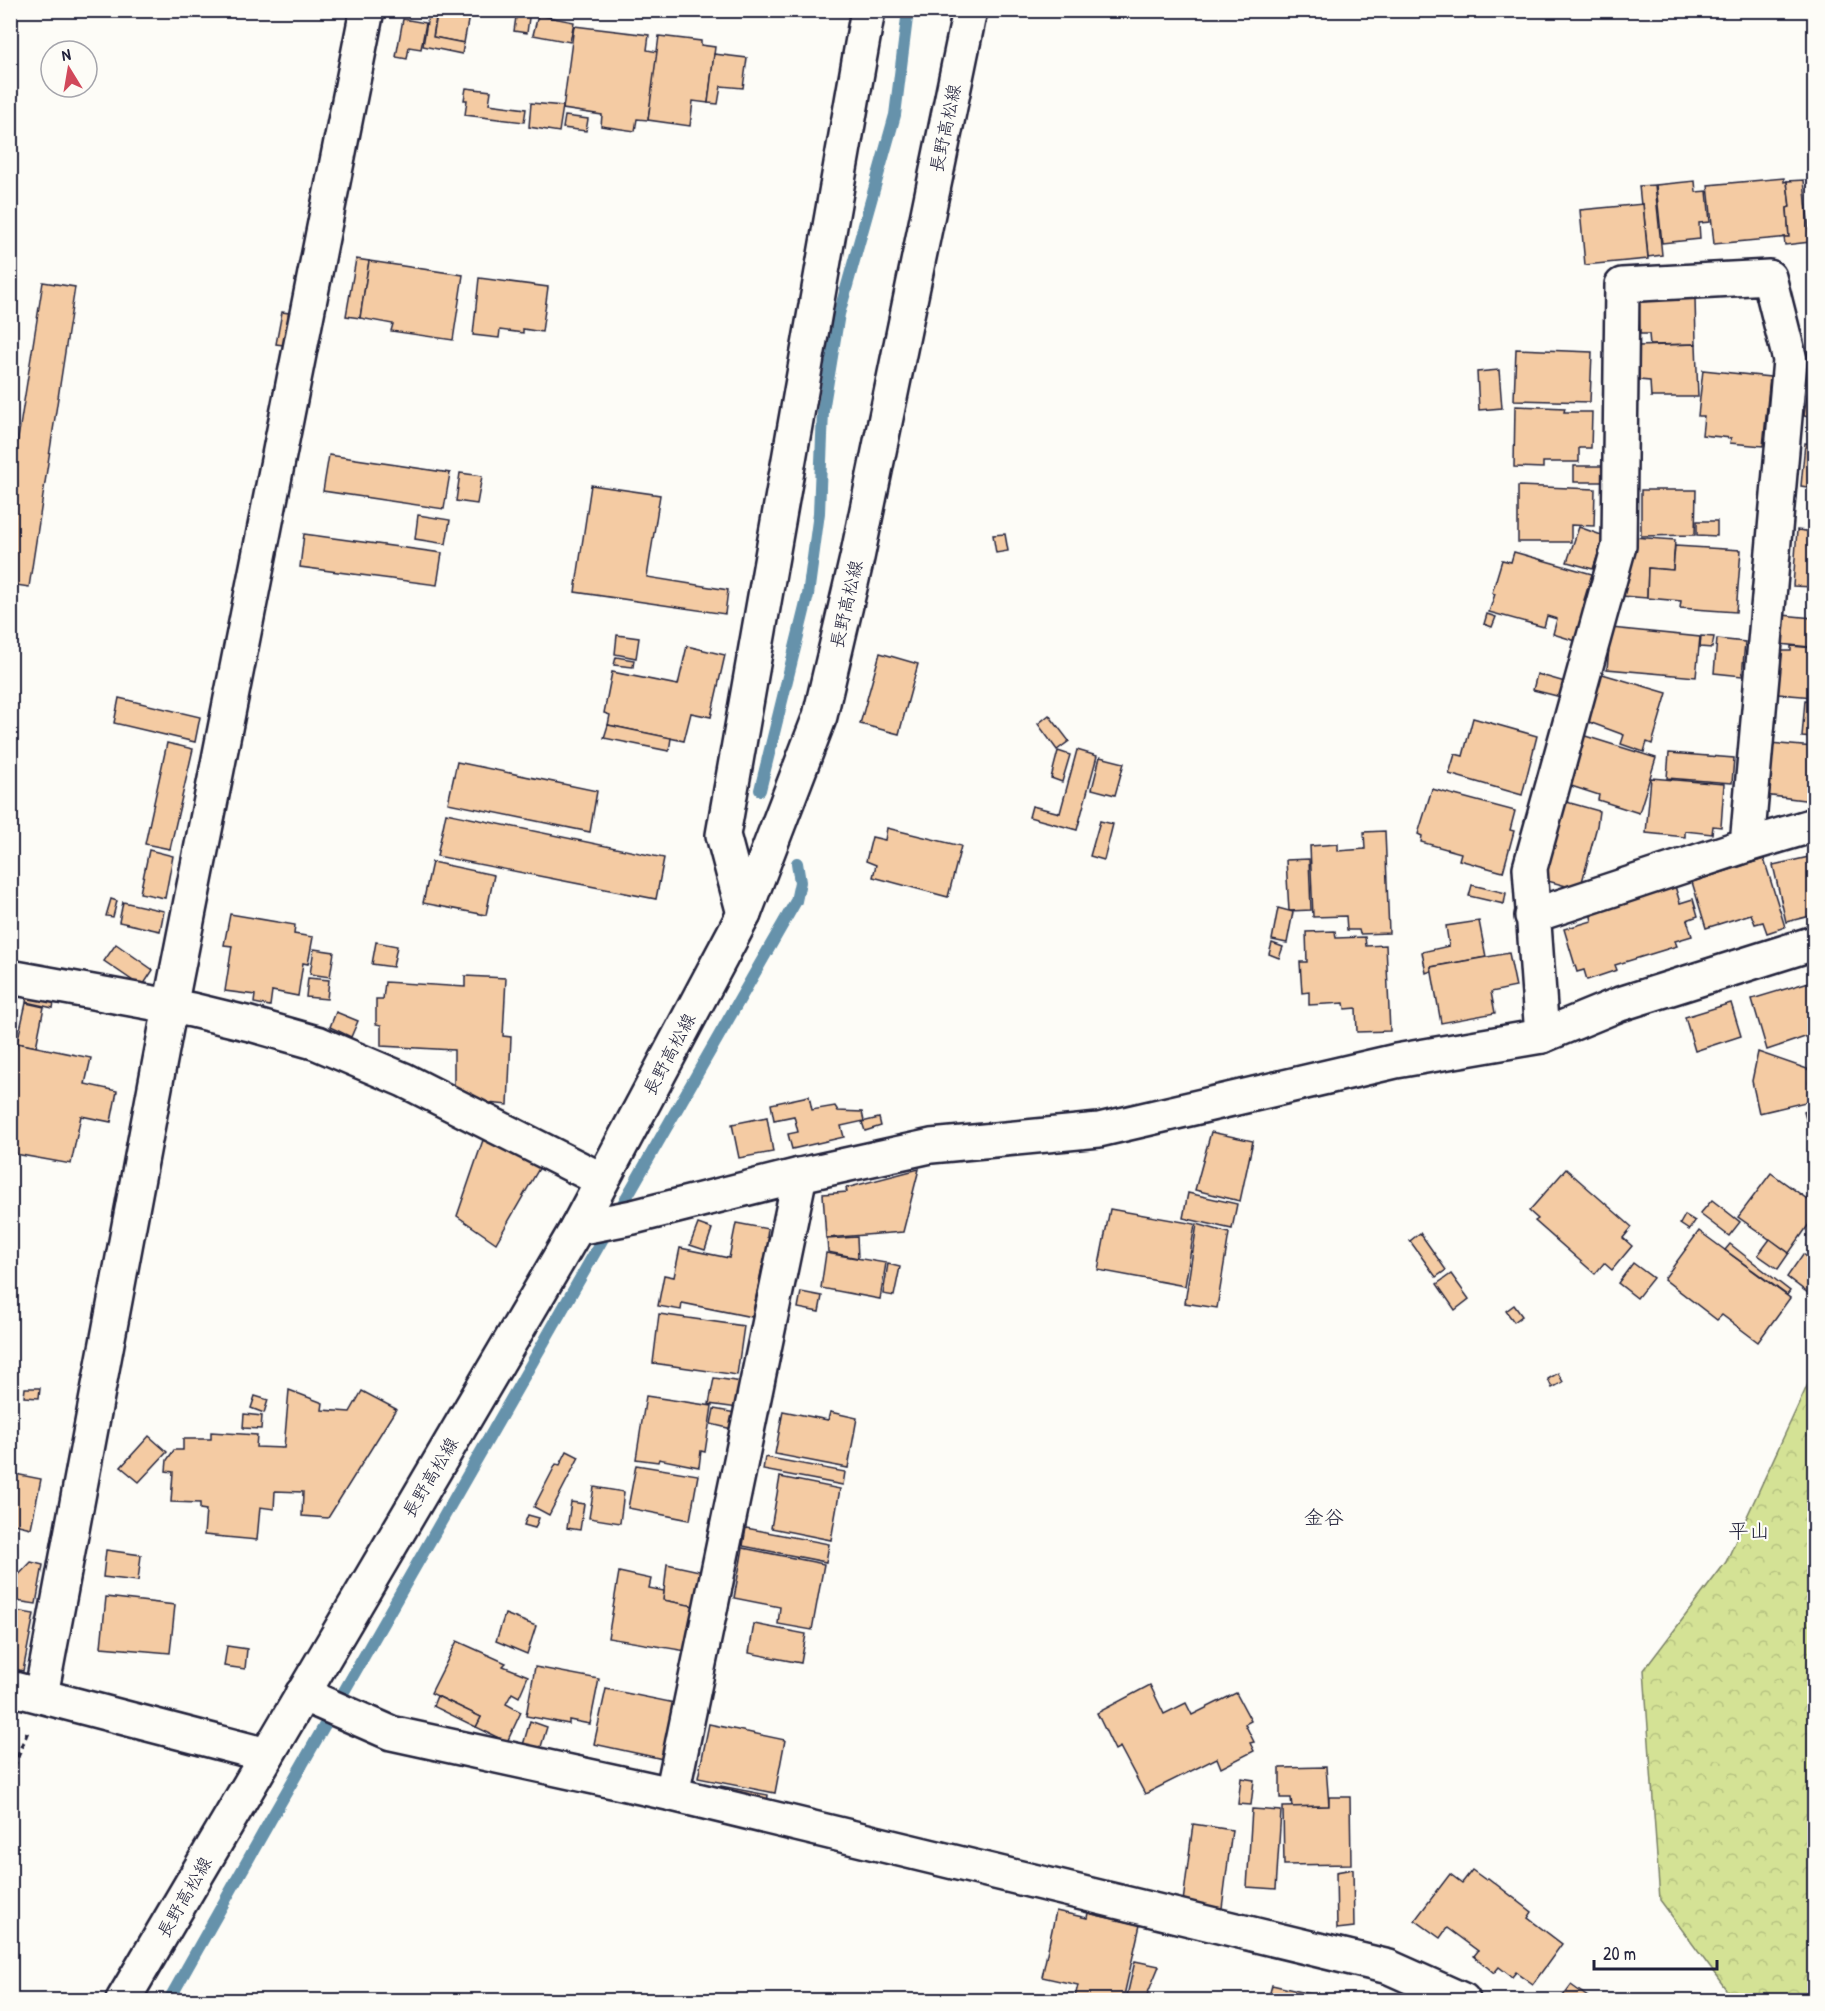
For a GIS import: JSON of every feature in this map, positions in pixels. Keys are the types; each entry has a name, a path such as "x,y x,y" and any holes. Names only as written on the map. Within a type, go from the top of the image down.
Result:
{"street":[{"path":"267,1755 26,1692 170,1007 367,10"},
{"path":"744,914 723,835 868,10"},
{"name":"長野高松線","path":"123,2001 267,1755 310,1698 589,1226 602,1180 744,914 820,716 857,558 970,10"},
{"path":"1542,1036 1530,868 1619,546 1622,285 1769,277 1802,358 1747,845"},
{"path":"1532,916 1815,825"},
{"path":"589,1226 931,1146 1099,1130 1396,1061 1542,1036 1620,1005 1815,943"},
{"path":"10,977 250,1024 317,1043 404,1080 602,1180"},
{"path":"672,1794 800,1175"},
{"path":"310,1698 391,1733 672,1794 1389,1967 1463,2001"}],"path":[{"path":"10,1777 26,1692"}],"green space":[{"path":"1814,1371 1814,2000 1734,2000 1660,1900 1644,1670 1726,1562"}],"building":[{"path":"438,10 470,10 464,43 433,37"},
{"path":"517,10 530,10 527,33 514,31"},
{"path":"538,15 574,22 570,42 533,35"},
{"path":"428,16 436,17 433,37 464,43 462,54 423,46"},
{"path":"403,19 426,23 421,49 409,47 407,59 396,57"},
{"path":"574,26 649,35 647,50 658,52 648,120 637,119 635,131 601,126 602,115 563,109"},
{"path":"659,36 701,41 701,45 715,47 708,103 693,101 690,126 648,120"},
{"path":"714,54 747,58 743,88 721,86 718,104 708,103"},
{"path":"466,88 491,91 489,104 526,109 524,122 465,115"},
{"path":"531,103 563,106 559,132 529,127"},
{"path":"565,116 588,119 586,131 563,128"},
{"path":"1784,178 1784,182 1787,181 1790,207 1787,208 1789,237 1714,244 1708,185"},
{"path":"1804,180 1810,242 1785,245 1784,237 1789,237 1787,208 1790,207 1787,181"},
{"path":"1695,181 1696,192 1707,191 1710,222 1699,223 1700,239 1662,243 1656,185"},
{"path":"1655,185 1662,255 1648,257 1639,186"},
{"path":"1643,204 1648,259 1585,265 1580,210"},
{"path":"356,259 369,261 360,318 346,316"},
{"path":"369,261 463,275 453,340 391,331 393,324 360,318"},
{"path":"479,278 548,287 542,332 523,329 523,333 500,330 499,338 473,335"},
{"path":"43,282 75,287 29,587 10,584 10,489"},
{"path":"1695,297 1696,344 1650,345 1649,334 1640,334 1639,300"},
{"path":"282,312 289,313 283,345 276,344"},
{"path":"1696,344 1698,397 1651,397 1650,381 1639,380 1638,346"},
{"path":"1516,349 1592,352 1590,402 1514,400"},
{"path":"1499,370 1502,408 1479,410 1477,372"},
{"path":"1703,370 1770,377 1763,446 1730,443 1731,438 1702,435 1704,416 1698,416"},
{"path":"1810,377 1814,377 1814,418 1804,416"},
{"path":"1515,406 1565,408 1564,412 1592,412 1591,448 1579,448 1579,462 1543,462 1543,468 1514,467"},
{"path":"1805,443 1814,444 1814,488 1801,486"},
{"path":"329,455 450,473 444,509 323,491"},
{"path":"1574,466 1603,466 1603,482 1574,482"},
{"path":"460,473 482,476 477,504 456,501"},
{"path":"591,485 660,495 647,577 728,590 725,614 575,592"},
{"path":"1518,486 1595,489 1594,526 1571,525 1571,542 1518,542"},
{"path":"1641,490 1696,490 1695,535 1641,536"},
{"path":"418,515 450,520 446,544 415,539"},
{"path":"1697,521 1717,521 1717,536 1697,535"},
{"path":"1579,527 1604,536 1593,569 1567,562"},
{"path":"1797,530 1814,532 1814,587 1793,586"},
{"path":"304,534 442,553 437,585 300,567"},
{"path":"1005,534 1008,551 996,553 993,535"},
{"path":"1633,537 1675,540 1673,570 1648,568 1647,598 1622,596 1624,567"},
{"path":"1675,546 1741,550 1736,612 1680,608 1681,601 1647,598 1648,568 1673,570"},
{"path":"1514,552 1592,574 1576,641 1553,634 1557,619 1547,616 1544,627 1489,612 1502,560 1511,562"},
{"path":"1487,614 1496,617 1492,627 1484,624"},
{"path":"1782,615 1813,618 1810,647 1779,644"},
{"path":"1611,628 1700,637 1696,677 1607,669"},
{"path":"617,635 639,638 636,658 615,654"},
{"path":"1701,636 1714,637 1712,648 1700,647"},
{"path":"1717,639 1745,642 1742,676 1714,673"},
{"path":"687,646 725,655 711,717 691,713 684,741 608,725 610,715 604,713 612,672 678,685"},
{"path":"1791,646 1814,648 1814,697 1778,694 1782,651 1791,651"},
{"path":"880,653 918,664 899,734 860,724"},
{"path":"616,657 634,660 633,667 614,665"},
{"path":"1599,673 1667,693 1652,744 1647,742 1644,752 1621,744 1624,735 1589,722 1591,713 1587,711"},
{"path":"1537,674 1565,682 1561,697 1533,690"},
{"path":"119,698 200,717 195,742 114,723"},
{"path":"1805,700 1814,701 1814,738 1802,737"},
{"path":"1049,715 1069,741 1057,750 1038,724"},
{"path":"1473,718 1537,736 1522,795 1449,774 1455,754 1463,756"},
{"path":"608,725 671,738 669,751 604,738"},
{"path":"1582,735 1656,758 1639,813 1598,800 1599,795 1565,784"},
{"path":"167,743 193,749 170,849 145,844"},
{"path":"1769,743 1814,747 1812,801 1764,795"},
{"path":"1077,750 1097,756 1077,830 1029,817 1032,806 1060,813"},
{"path":"1058,751 1070,755 1062,782 1051,778"},
{"path":"1669,753 1734,758 1732,783 1667,778"},
{"path":"1100,757 1124,763 1115,795 1092,789"},
{"path":"457,762 597,791 590,832 448,803"},
{"path":"1651,778 1724,784 1721,827 1713,826 1712,834 1685,831 1685,837 1646,833"},
{"path":"1432,789 1515,811 1510,830 1514,831 1503,872 1459,860 1461,853 1421,842 1422,836 1418,834"},
{"path":"1563,801 1599,811 1582,882 1566,886 1544,880"},
{"path":"446,813 664,858 656,899 437,856"},
{"path":"1100,821 1113,824 1104,860 1090,856"},
{"path":"887,828 961,846 948,897 873,877 876,865 866,861 872,837 885,840"},
{"path":"1385,831 1389,933 1360,934 1359,930 1347,930 1346,916 1313,917 1310,846 1338,844 1338,851 1365,849 1364,832"},
{"path":"149,850 173,856 165,898 140,893"},
{"path":"1809,857 1814,880 1814,915 1786,922 1773,865"},
{"path":"1309,859 1311,910 1289,911 1286,860"},
{"path":"1764,859 1785,927 1767,933 1763,922 1755,924 1751,914 1706,928 1692,882"},
{"path":"432,862 494,875 486,915 423,903"},
{"path":"1472,885 1506,893 1504,904 1469,896"},
{"path":"1675,886 1680,903 1693,899 1698,916 1687,920 1692,936 1675,941 1677,946 1615,965 1617,970 1587,980 1584,970 1577,972 1564,929 1592,921 1590,912"},
{"path":"111,899 117,901 113,917 106,916"},
{"path":"123,902 164,911 160,931 119,922"},
{"path":"1278,908 1293,912 1287,943 1272,940"},
{"path":"230,914 295,925 294,934 313,937 308,964 303,963 298,996 272,991 270,1006 254,1003 255,995 225,991 232,946 224,945"},
{"path":"1479,921 1486,957 1431,967 1431,971 1426,973 1422,952 1449,946 1446,926"},
{"path":"1335,931 1336,938 1365,937 1366,946 1386,945 1390,1031 1357,1032 1356,1008 1345,1009 1344,1003 1309,1005 1309,992 1302,993 1300,962 1307,962 1306,932"},
{"path":"376,942 397,946 393,967 372,964"},
{"path":"1272,943 1283,947 1279,958 1269,954"},
{"path":"116,944 153,970 142,987 104,961"},
{"path":"314,949 334,952 330,977 310,974"},
{"path":"1509,953 1516,987 1491,992 1495,1013 1441,1023 1431,967"},
{"path":"465,976 506,978 503,1036 511,1037 508,1105 466,1101 454,1091 454,1050 381,1046 381,1025 376,1024 376,999 383,999 385,982 465,987"},
{"path":"308,978 329,980 327,999 306,997"},
{"path":"1809,982 1814,998 1814,1034 1767,1050 1752,999"},
{"path":"28,990 55,996 53,1008 26,1002"},
{"path":"26,1003 44,1007 36,1047 17,1043"},
{"path":"1731,1003 1741,1036 1695,1051 1685,1017"},
{"path":"336,1012 358,1021 351,1037 330,1027"},
{"path":"17,1043 91,1058 85,1084 117,1091 111,1122 81,1116 71,1164 10,1153 10,1079"},
{"path":"1758,1052 1813,1071 1809,1082 1814,1081 1814,1100 1759,1113 1752,1081"},
{"path":"809,1096 812,1110 835,1106 838,1111 862,1112 864,1121 841,1126 844,1137 792,1149 788,1134 798,1132 794,1116 774,1120 771,1104"},
{"path":"1814,1108 1814,1147 1804,1112"},
{"path":"767,1117 773,1152 739,1158 732,1124"},
{"path":"879,1118 881,1126 865,1131 862,1122"},
{"path":"1211,1132 1253,1141 1240,1201 1195,1190"},
{"path":"483,1140 541,1165 496,1243 457,1216"},
{"path":"919,1169 903,1232 826,1238 823,1194 847,1192 846,1188"},
{"path":"1566,1169 1632,1227 1623,1238 1632,1246 1612,1270 1604,1263 1595,1274 1535,1221 1538,1219 1529,1211"},
{"path":"1771,1173 1814,1204 1814,1217 1789,1253 1738,1217"},
{"path":"1188,1193 1237,1204 1232,1229 1183,1218"},
{"path":"1712,1200 1740,1222 1729,1236 1700,1214"},
{"path":"1110,1209 1195,1224 1185,1286 1098,1270"},
{"path":"1685,1215 1695,1221 1689,1230 1680,1224"},
{"path":"736,1223 768,1229 767,1237 771,1238 765,1269 762,1267 752,1317 682,1303 681,1310 658,1306 664,1275 674,1277 680,1248 729,1258"},
{"path":"698,1224 712,1229 705,1250 690,1245"},
{"path":"1197,1224 1229,1233 1217,1308 1185,1303"},
{"path":"1699,1231 1790,1298 1758,1342 1722,1315 1717,1320 1664,1279"},
{"path":"1420,1233 1446,1270 1436,1277 1410,1241"},
{"path":"857,1237 858,1258 828,1252 827,1239"},
{"path":"1770,1239 1789,1253 1778,1269 1758,1255"},
{"path":"1730,1244 1790,1291 1787,1295 1725,1250"},
{"path":"826,1253 886,1263 880,1299 821,1288"},
{"path":"1803,1254 1814,1262 1812,1296 1787,1277"},
{"path":"1633,1263 1653,1278 1637,1298 1618,1283"},
{"path":"888,1264 900,1267 894,1296 883,1294"},
{"path":"1451,1274 1469,1299 1455,1310 1437,1284"},
{"path":"801,1292 822,1296 819,1312 798,1308"},
{"path":"1514,1305 1522,1316 1514,1322 1506,1311"},
{"path":"659,1314 744,1326 737,1375 653,1363"},
{"path":"1558,1373 1563,1382 1552,1388 1548,1379"},
{"path":"714,1378 742,1382 738,1408 709,1404"},
{"path":"25,1388 40,1388 39,1398 24,1397"},
{"path":"289,1390 323,1403 322,1410 350,1412 362,1391 396,1409 328,1518 302,1516 303,1492 275,1491 274,1509 260,1507 257,1540 204,1535 206,1510 200,1509 200,1503 171,1502 173,1472 166,1471 167,1460 174,1450 183,1450 183,1439 211,1439 211,1432 257,1435 256,1447 284,1448"},
{"path":"255,1396 268,1400 264,1413 251,1408"},
{"path":"646,1396 712,1406 705,1452 701,1451 699,1467 659,1459 658,1462 636,1459"},
{"path":"714,1409 736,1413 732,1429 711,1424"},
{"path":"783,1411 828,1420 830,1412 857,1418 848,1468 775,1454"},
{"path":"244,1414 262,1416 261,1429 243,1428"},
{"path":"149,1436 167,1452 139,1482 121,1467"},
{"path":"567,1451 579,1457 549,1515 534,1507 556,1464 560,1465"},
{"path":"765,1457 845,1472 843,1485 763,1470"},
{"path":"636,1465 698,1475 690,1520 628,1508"},
{"path":"10,1473 41,1479 31,1528 10,1523"},
{"path":"780,1477 840,1489 831,1540 771,1528"},
{"path":"594,1487 624,1492 620,1523 589,1518"},
{"path":"571,1502 584,1504 580,1530 567,1528"},
{"path":"528,1515 539,1518 535,1528 524,1525"},
{"path":"746,1528 829,1544 826,1562 743,1546"},
{"path":"743,1548 824,1564 812,1630 778,1624 780,1607 734,1598"},
{"path":"106,1550 141,1555 138,1581 103,1577"},
{"path":"31,1562 43,1565 36,1604 10,1600 10,1584"},
{"path":"667,1564 704,1572 698,1607 663,1600"},
{"path":"619,1572 651,1579 649,1588 664,1591 663,1600 694,1606 686,1651 608,1638"},
{"path":"106,1597 175,1605 170,1653 101,1647"},
{"path":"10,1610 34,1614 23,1671 15,1669 15,1673 10,1672"},
{"path":"505,1614 536,1626 527,1654 496,1641"},
{"path":"754,1624 806,1634 801,1663 749,1653"},
{"path":"457,1641 506,1663 503,1666 528,1676 519,1697 512,1693 506,1704 521,1712 507,1742 476,1727 481,1717 431,1693"},
{"path":"227,1646 247,1649 245,1669 224,1666"},
{"path":"535,1667 599,1679 590,1724 569,1720 569,1724 526,1716"},
{"path":"1150,1685 1164,1714 1186,1703 1192,1715 1236,1693 1251,1721 1245,1724 1254,1742 1250,1743 1254,1751 1221,1768 1217,1758 1145,1794 1120,1747 1115,1750 1097,1713"},
{"path":"606,1689 675,1703 663,1759 594,1744"},
{"path":"437,1696 481,1717 476,1727 433,1706"},
{"path":"530,1721 547,1727 540,1750 523,1745"},
{"path":"709,1724 785,1740 775,1793 698,1778"},
{"path":"1326,1767 1329,1806 1292,1807 1291,1798 1280,1798 1280,1768"},
{"path":"1241,1778 1254,1780 1251,1805 1238,1804"},
{"path":"721,1786 768,1795 767,1804 720,1795"},
{"path":"1329,1797 1350,1797 1351,1864 1284,1865 1283,1807 1329,1806"},
{"path":"1252,1809 1281,1811 1276,1889 1247,1887"},
{"path":"1193,1824 1232,1830 1222,1908 1183,1902"},
{"path":"1353,1869 1354,1927 1337,1929 1336,1872"},
{"path":"1472,1870 1486,1880 1488,1878 1532,1912 1528,1918 1562,1944 1533,1984 1516,1972 1512,1977 1499,1967 1494,1973 1474,1956 1478,1951 1447,1928 1440,1938 1415,1920 1450,1874 1462,1883"},
{"path":"1056,1911 1087,1918 1088,1913 1140,1925 1123,2000 1092,2000 1075,1997 1078,1985 1042,1977"},
{"path":"1135,1961 1159,1966 1145,2000 1127,1996"},
{"path":"1272,1985 1332,1999 1268,2000"},
{"path":"1571,1985 1592,2000 1560,2000"}],"waterway":[{"path":"760,790 808,595 819,513 823,411 839,314 895,115 908,10"},
{"path":"169,2000 796,901 800,882 797,863"}],"district":[{"name":"金谷","path":"1324,1516"},
{"name":"平山","path":"1749,1530"}]}
